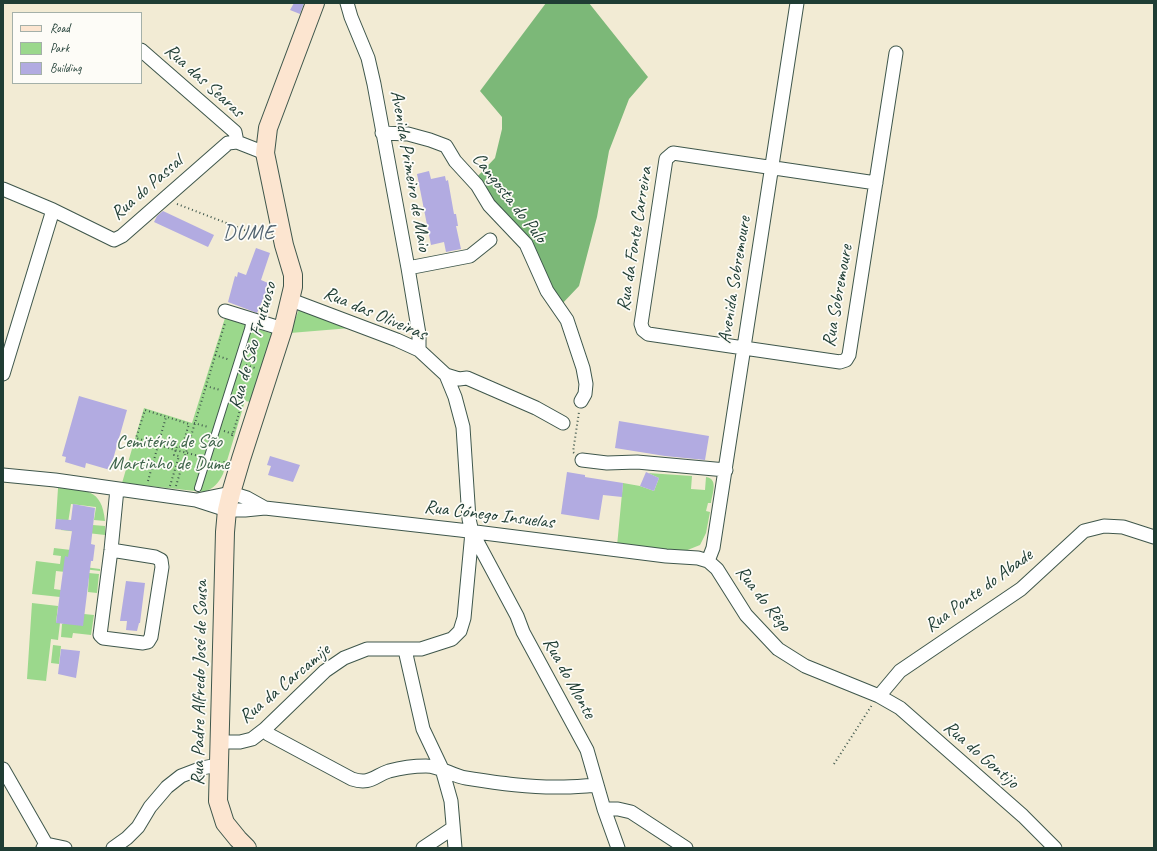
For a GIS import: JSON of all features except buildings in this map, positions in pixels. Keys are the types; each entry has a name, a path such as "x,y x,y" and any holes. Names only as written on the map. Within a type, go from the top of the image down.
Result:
{"street":[{"name":"Rua de São Frutuoso","path":"229,502 291,300 293,275 284,245 265,153 268,128 315,3"},
{"name":"Avenida Primeiro de Maio","path":"347,3 351,17 368,58 374,84 408,268 419,334 419,350"},
{"name":"Avenida Sobremoure","path":"708,561 713,548 726,470 797,3"},
{"name":"Rua das Searas","path":"142,51 235,132 237,142"},
{"name":"Rua Sobremoure","path":"744,348 840,362 846,360 849,355 896,53"},
{"name":"Cangosta do Pulo","path":"382,132 408,134 446,146 455,161 476,185 489,205 526,244 547,291 567,320 583,368 586,384 585,394 581,401"},
{"path":"237,142 265,153"},
{"name":"Rua do Passal","path":"53,210 114,240 122,236 228,143 237,142"},
{"name":"Rua da Fonte Carreira","path":"744,348 648,334 643,330 641,324 666,159 674,153 772,167"},
{"path":"772,167 876,183"},
{"path":"3,189 53,210 3,374"},
{"path":"408,268 470,256 490,240"},
{"name":"Rua das Oliveiras","path":"291,300 397,340 419,350 446,375 455,397 463,427 469,519 472,532"},
{"path":"225,311 283,329"},
{"path":"446,375 459,379 468,378 536,408 563,423"},
{"path":"582,460 606,463 637,462 726,470"},
{"path":"3,475 55,480 117,489 197,494 229,502"},
{"path":"111,550 155,557 161,560 162,567 151,637 148,642 103,638 100,635 117,489"},
{"name":"Rua Cónego Insuelas","path":"229,502 247,498 265,508 666,556 698,558 708,561"},
{"name":"Rua Padre Alfredo José de Sousa","path":"229,502 225,532 218,801 225,823 247,848"},
{"name":"Rua Ponte do Abade","path":"878,696 900,671 1021,589 1084,531 1104,526 1123,527 1154,537"},
{"name":"Rua da Carcamije","path":"219,742 240,742 252,739 265,729 325,671 344,658 367,649 422,649 452,639 460,631 464,618 472,532"},
{"name":"Rua do Monte","path":"472,532 517,616 523,632 587,750 604,809 618,848"},
{"name":"Rua do Rêgo","path":"708,561 716,569 746,615 778,649 805,666 878,696"},
{"path":"405,650 423,729 442,769 451,801 455,848"},
{"name":"Rua do Gontijo","path":"878,696 900,708 1022,816 1055,848"},
{"path":"265,729 268,734 352,779 361,782 395,770 433,766 464,778 521,786 564,788 597,785"},
{"path":"113,848 128,838 138,827 150,807 167,787 181,776 202,768 218,765"},
{"path":"3,769 45,846 66,848"},
{"path":"604,809 618,809 630,812 686,848"},
{"path":"423,848 453,828"}],"lane":[{"path":"197,494 250,319"}],"path":[{"path":"163,199 284,245"},
{"path":"230,441 244,397"},
{"path":"581,401 573,452 582,460"},
{"path":"170,486 179,456 174,455 175,450 177,446 182,447 189,424 145,410 136,438 158,444 175,450 185,453"},
{"path":"147,484 166,417"},
{"path":"224,464 226,456"},
{"path":"834,764 878,696"}],"green space":[{"path":"546,3 589,3 648,77 629,99 609,151 597,217 579,286 560,306 476,178 495,158 502,129 502,117 480,91"},
{"path":"301,304 363,327 290,333"},
{"name":"Cemitério de São Martinho de Dume","path":"225,318 273,334 251,402 245,401 223,474 213,487 204,492 122,483 144,408 192,423"},
{"path":"648,473 692,476 691,489 705,490 706,477 710,478 714,484 714,487 711,503 708,503 706,511 710,512 706,533 700,545 685,551 617,546 623,483 640,486 654,491 659,478"},
{"path":"58,488 76,489 90,493 96,497 103,510 105,521 94,520 96,507 71,504 68,523 105,526 105,535 61,530 62,520 56,519"},
{"path":"54,548 71,550 69,565 100,569 100,571 75,568 75,573 56,571 54,589 61,590 60,597 32,594 36,561 60,564 61,556 53,555"},
{"path":"78,572 99,574 97,593 88,592 89,575 78,574"},
{"path":"32,603 58,606 56,623 60,623 58,640 51,639 46,681 27,679"},
{"path":"84,614 94,615 91,635 73,633 72,638 61,637 62,624"},
{"path":"53,645 61,646 59,664 51,663"}],"district":[{"name":"DUME","path":"249,233"}]}
